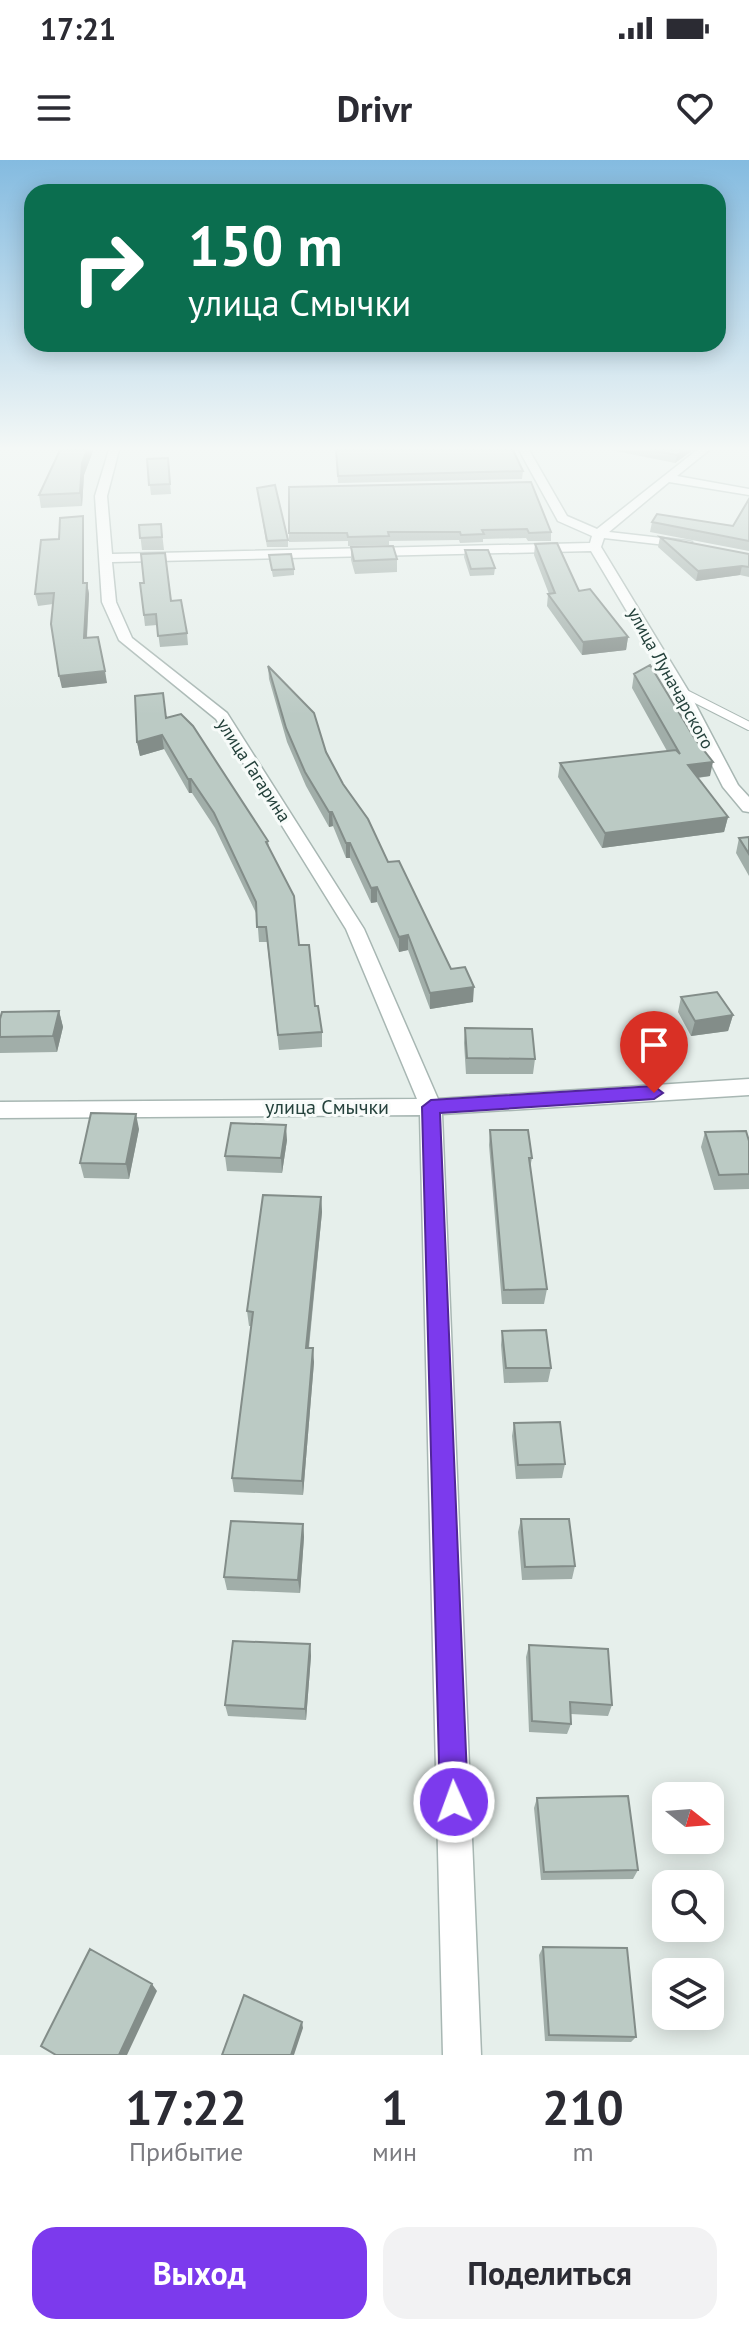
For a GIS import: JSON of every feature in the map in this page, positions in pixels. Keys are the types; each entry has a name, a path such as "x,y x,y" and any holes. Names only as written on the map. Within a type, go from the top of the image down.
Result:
{"street":[{"name":"улица Гагарина","path":"106,538 109,602 126,640 222,716 355,929 431,1107"},
{"path":"108,558 655,539 702,548"},
{"name":"улица Луначарского","path":"597,540 731,787 749,807"},
{"path":"731,787 749,785"},
{"name":"улица Смычки","path":"0,1110 431,1107 749,1087"},
{"path":"431,1107 462,2055"}],"lane":[{"path":"682,692 749,726"}],"building":[{"path":"83,538 83,583 87,583 84,638 98,637 105,671 59,676 51,624 54,593 35,594 41,540"},
{"path":"267,538 288,540 267,541"},
{"path":"662,538 749,554 749,567 698,571"},
{"path":"557,543 579,591 590,589 628,637 583,642 548,594 555,593 535,544"},
{"path":"393,546 397,559 354,561 351,547"},
{"path":"465,550 488,550 495,568 471,569"},
{"path":"165,553 171,601 181,600 187,633 158,636 156,614 144,615 140,583 144,583 141,554"},
{"path":"291,554 294,569 272,570 269,555"},
{"path":"650,665 695,739 713,762 688,765 728,817 605,833 560,763 676,750 680,754 634,674"},
{"path":"268,666 314,713 326,752 343,784 368,819 388,862 399,861 451,969 465,967 474,987 430,993 408,935 399,937 377,887 371,888 350,843 346,843 332,812 329,812 305,772 286,728"},
{"path":"163,693 166,718 181,714 193,726 268,841 294,896 299,945 309,945 315,1006 318,1006 322,1032 278,1035 266,927 257,927 256,902 214,813 188,779 162,735 137,742 135,696"},
{"path":"749,837 749,854 739,838"},
{"path":"717,992 733,1015 695,1021 681,997"},
{"path":"59,1011 53,1036 0,1037 2,1012"},
{"path":"465,1028 532,1029 535,1059 467,1058"},
{"path":"91,1113 136,1114 126,1164 80,1163"},
{"path":"231,1123 286,1125 281,1158 225,1156"},
{"path":"490,1130 528,1130 547,1289 504,1290"},
{"path":"746,1131 749,1174 719,1175 705,1132"},
{"path":"263,1195 321,1197 306,1348 313,1348 302,1481 232,1478 253,1312 247,1311"},
{"path":"546,1330 551,1368 506,1368 502,1331"},
{"path":"560,1422 565,1464 518,1465 514,1423"},
{"path":"521,1519 569,1519 575,1566 525,1567"},
{"path":"231,1521 303,1524 298,1580 224,1577"},
{"path":"233,1641 310,1644 305,1709 225,1705"},
{"path":"529,1645 608,1649 612,1705 570,1702 571,1724 532,1721"},
{"path":"628,1796 638,1870 544,1872 537,1798"},
{"path":"543,1947 627,1948 636,2037 549,2035"},
{"path":"90,1949 152,1984 119,2055 56,2055 41,2046"},
{"path":"244,1995 302,2022 291,2055 222,2055"}],"route":[{"path":"454,1802 431,1107 654,1093"}]}
